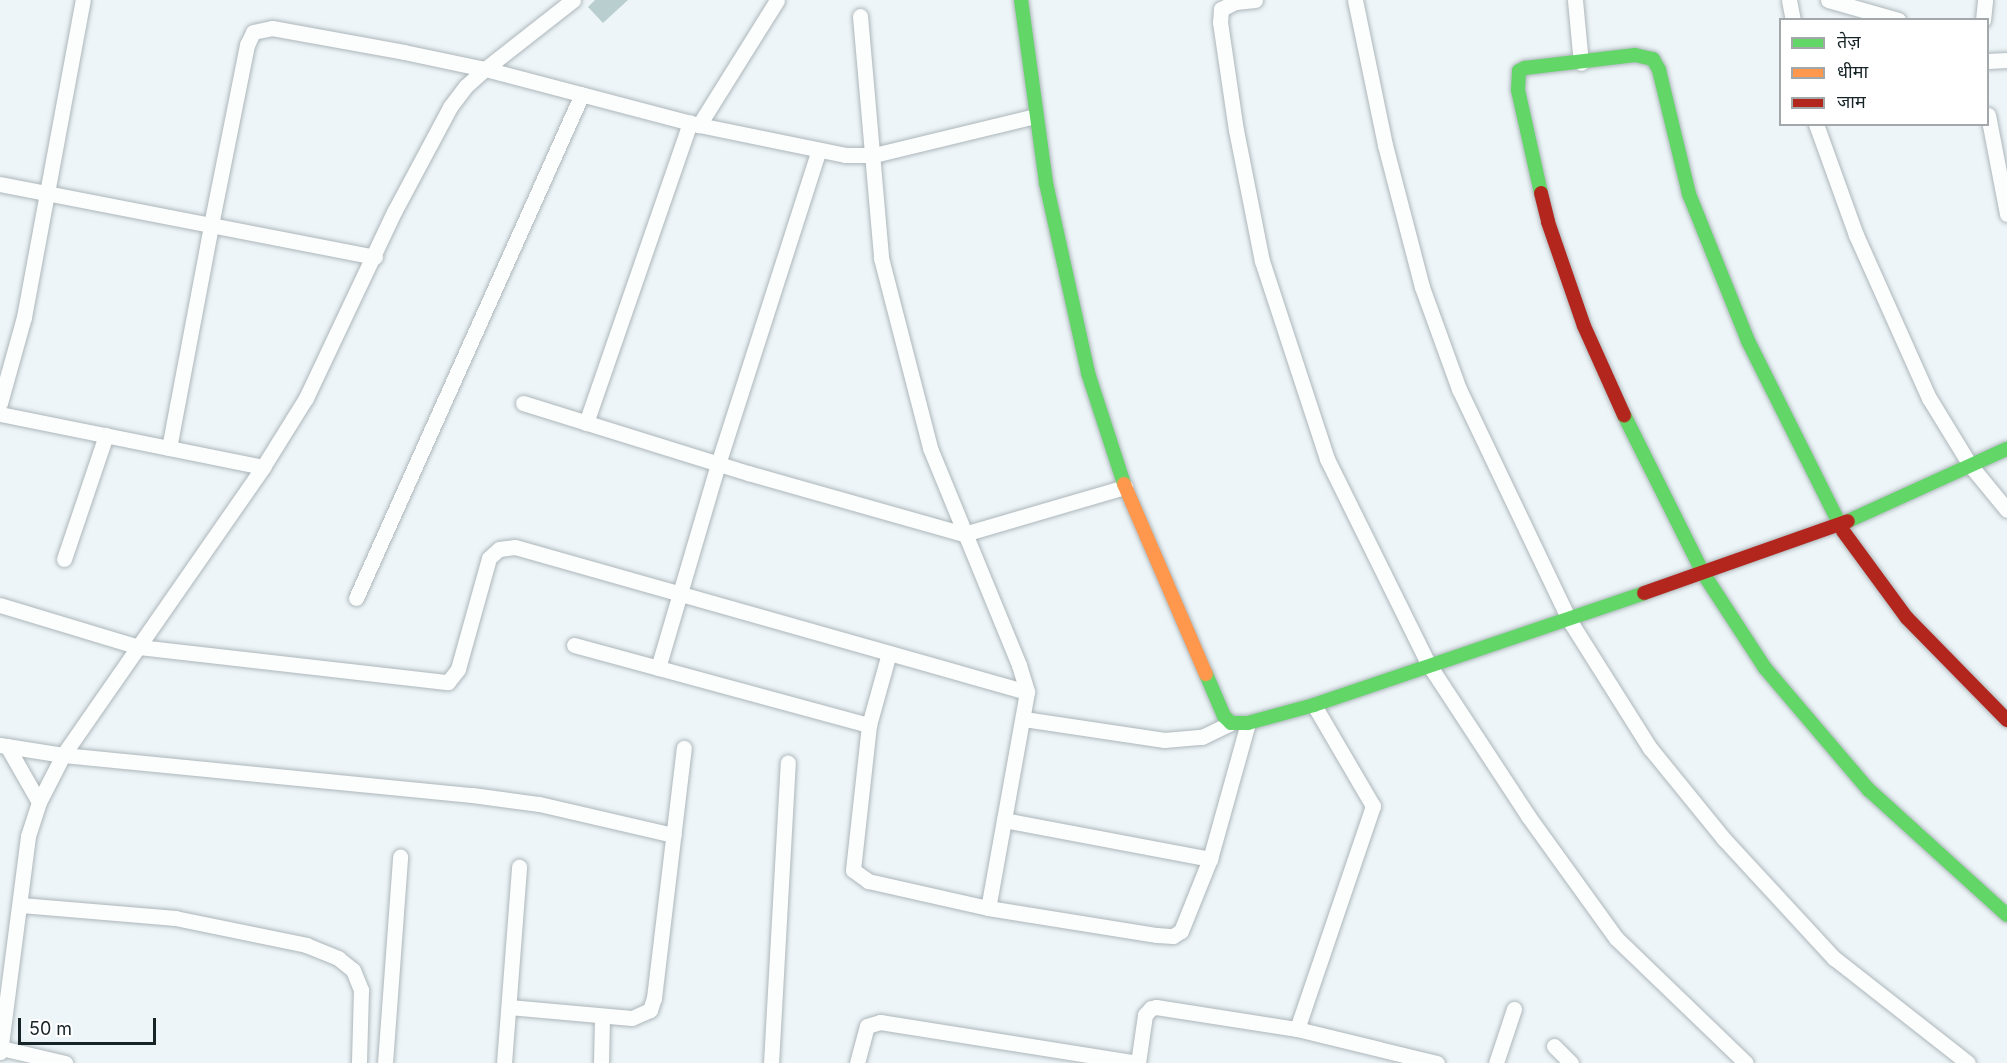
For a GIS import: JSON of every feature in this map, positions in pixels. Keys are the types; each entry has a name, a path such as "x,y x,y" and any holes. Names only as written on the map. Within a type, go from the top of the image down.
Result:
{"street":[{"path":"0,403 24,317 83,0"},
{"path":"65,1063 0,1050 21,905 28,836 39,802 63,755 263,467 306,398 375,257 394,212 450,107 466,86 485,69 573,0"},
{"path":"586,423 695,124 777,0"},
{"path":"1021,0 1035,116 1046,183 1088,373 1125,487 1224,716 1231,723"},
{"path":"1255,0 1227,5 1221,9 1220,22 1236,130 1262,261 1327,459 1429,665 1528,816 1616,938 1746,1063"},
{"path":"1355,0 1385,145 1422,287 1459,389 1568,618 1650,748 1724,839 1834,958 1968,1063"},
{"path":"1575,0 1581,63"},
{"path":"1789,0 1793,18"},
{"path":"1828,0 1891,18"},
{"path":"1983,18 1985,0"},
{"path":"860,16 874,155 881,258 930,448 1019,665 1027,692 1024,719 988,908"},
{"path":"169,448 247,45 253,32 272,28 485,69 695,124 818,152 874,155 1035,116"},
{"path":"2007,720 1967,682 1907,618 1839,525 1748,341 1693,204 1659,70 1653,59 1635,55 1525,68 1519,71 1516,79 1548,222 1584,326 1640,450 1703,573 1765,668 1869,790 2007,915"},
{"path":"1989,61 2007,60"},
{"path":"356,598 582,94"},
{"path":"1989,120 2007,214"},
{"path":"1817,126 1857,235 1929,398 1970,465 2007,510"},
{"path":"658,668 718,464 818,152"},
{"path":"0,184 375,257"},
{"path":"523,403 718,464 964,534 1125,487"},
{"path":"0,414 263,467"},
{"path":"64,559 106,435"},
{"path":"1024,719 1164,740 1202,737 1231,723 1248,723 1314,705 1839,525 2007,449"},
{"path":"0,605 139,647 448,682 458,669 489,558 499,549 515,547 1027,692"},
{"path":"574,645 869,725"},
{"path":"889,653 869,725 853,870 868,881 988,908 1173,936 1187,921 1210,859 1248,723"},
{"path":"1297,1029 1373,806 1314,705"},
{"path":"4,746 63,755 472,795 539,804 673,835"},
{"path":"4,746 39,802"},
{"path":"509,1007 602,1018 632,1018 650,1010 654,998 684,748"},
{"path":"771,1063 788,762"},
{"path":"1004,820 1210,859"},
{"path":"386,1063 400,857"},
{"path":"504,1063 519,867"},
{"path":"21,905 175,918 306,945 338,958 353,970 362,990 359,1063"},
{"path":"857,1063 862,1035 867,1026 880,1022 1138,1063 1145,1015 1150,1008 1156,1007 1297,1029 1437,1063"},
{"path":"1496,1063 1514,1009"},
{"path":"601,1063 602,1018"},
{"path":"1550,1063 1554,1046 1571,1063"}],"building":[{"path":"595,0 628,0 603,23 588,7"}],"traffic: fast":[{"path":"1021,0 1046,183 1088,373 1124,484"},
{"path":"1541,193 1518,90 1519,71 1525,68 1635,55 1653,59 1659,70 1689,194 1748,341 1843,531"},
{"path":"1624,415 1703,573 1765,668 1869,790 2007,915"},
{"path":"1848,521 2007,449"},
{"path":"1206,674 1224,716 1231,723 1248,723 1314,705 1644,593"}],"traffic: slow":[{"path":"1124,484 1206,674"}],"traffic: jam":[{"path":"1541,193 1548,222 1584,326 1624,415"},
{"path":"1644,593 1848,521"},
{"path":"1843,531 1907,618 2007,720"}]}
